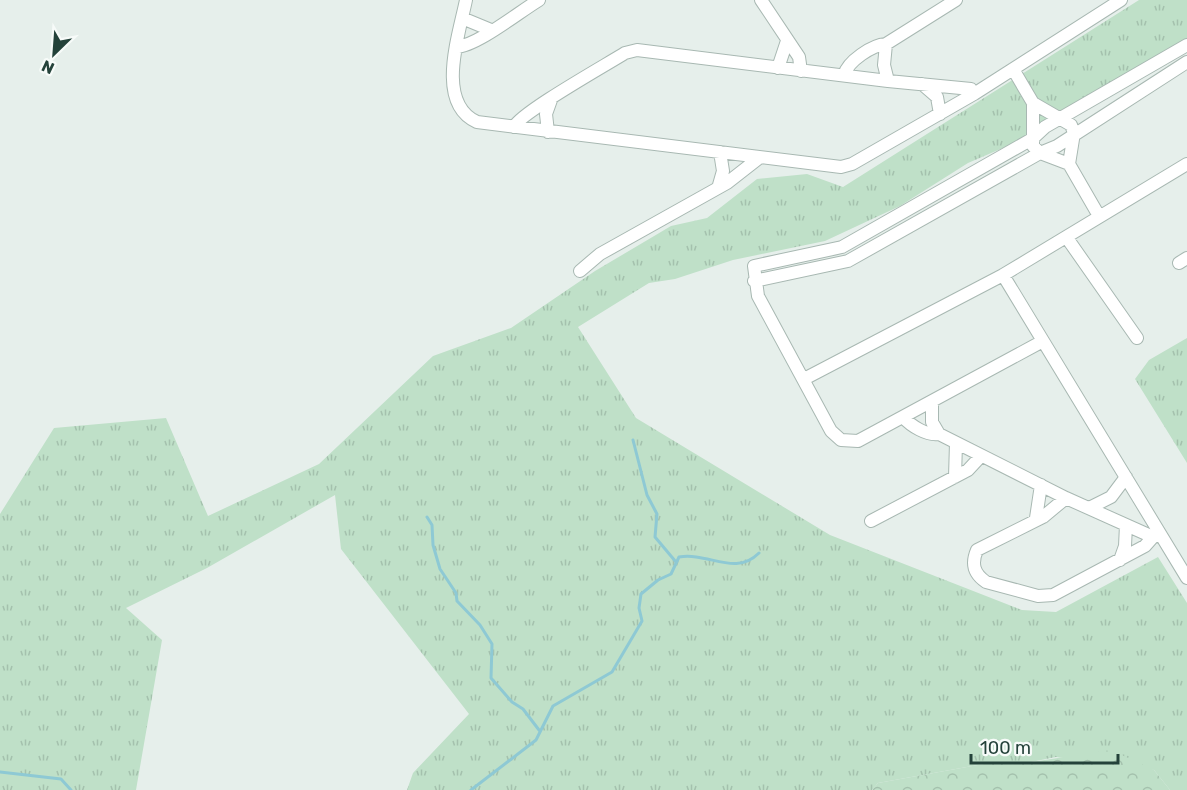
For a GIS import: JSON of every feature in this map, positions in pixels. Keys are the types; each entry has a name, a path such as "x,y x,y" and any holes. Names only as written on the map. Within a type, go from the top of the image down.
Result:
{"street":[{"path":"466,0 451,81 463,113 477,122 841,167 974,94 1121,0"},
{"path":"456,47 466,47 539,0"},
{"path":"761,0 799,57 801,71"},
{"path":"844,75 847,67 879,45 886,44 956,0"},
{"path":"462,18 491,30"},
{"path":"778,68 787,41"},
{"path":"886,44 884,65 888,81"},
{"path":"1043,341 858,441 841,440 831,431 758,296 754,281 754,266 842,247 1032,139 1045,127 1064,119 1187,45"},
{"path":"514,127 517,121 625,53 638,51 888,81 930,83 970,89 974,94"},
{"path":"754,281 848,261 1040,153 1057,146 1187,62"},
{"path":"1013,69 1033,103 1032,139 1040,153 1069,164"},
{"path":"922,84 938,97 940,114"},
{"path":"548,132 546,114 551,100"},
{"path":"1033,103 1071,125 1074,133 1069,164 1099,216"},
{"path":"719,185 723,171 720,152"},
{"path":"580,271 600,254 719,185 727,183 759,158"},
{"path":"804,379 1003,275 1187,164"},
{"path":"1067,238 1137,338"},
{"path":"1003,275 1126,477 1157,536 1187,578"},
{"path":"932,401 932,422 939,435"},
{"path":"903,417 909,424 956,443 1066,498 1157,536"},
{"path":"955,477 956,443"},
{"path":"871,521 968,470 981,456"},
{"path":"1089,508 1111,497 1126,477"},
{"path":"1036,519 1041,485"},
{"path":"1066,498 1043,517 977,550 973,563 980,577 993,584 1038,596 1048,596 1120,560 1145,546 1157,536"},
{"path":"1120,560 1125,546 1126,525"}],"green space":[{"path":"1139,0 1187,0 1187,42 1026,138 968,163 900,206 825,241 733,260 675,279 649,283 578,327 636,418 830,535 1022,610 1056,612 1158,557 1187,603 1187,790 1170,790 1154,770 1056,757 1031,762 989,763 878,783 872,790 407,790 413,773 469,714 341,549 335,495 207,568 126,608 162,640 136,790 0,790 0,514 54,428 166,418 208,516 319,464 433,356 511,328 595,271 671,226 707,218 757,179 807,174 843,187"},
{"path":"1187,338 1187,463 1135,379 1149,360"},
{"path":"1111,750 1154,770 1170,790 872,790 878,783 989,763 1031,762"}],"waterway":[{"path":"633,440 647,495 657,514 655,537 676,562"},
{"path":"427,517 432,525 433,545 440,569 456,593 457,601 480,625 492,644 491,678 512,702 523,709 539,730"},
{"path":"471,790 536,740 553,706 612,672 642,621 639,608 641,594 658,580 671,574 679,557 690,556 741,563 759,553"},
{"path":"0,772 61,779 71,790"}]}
